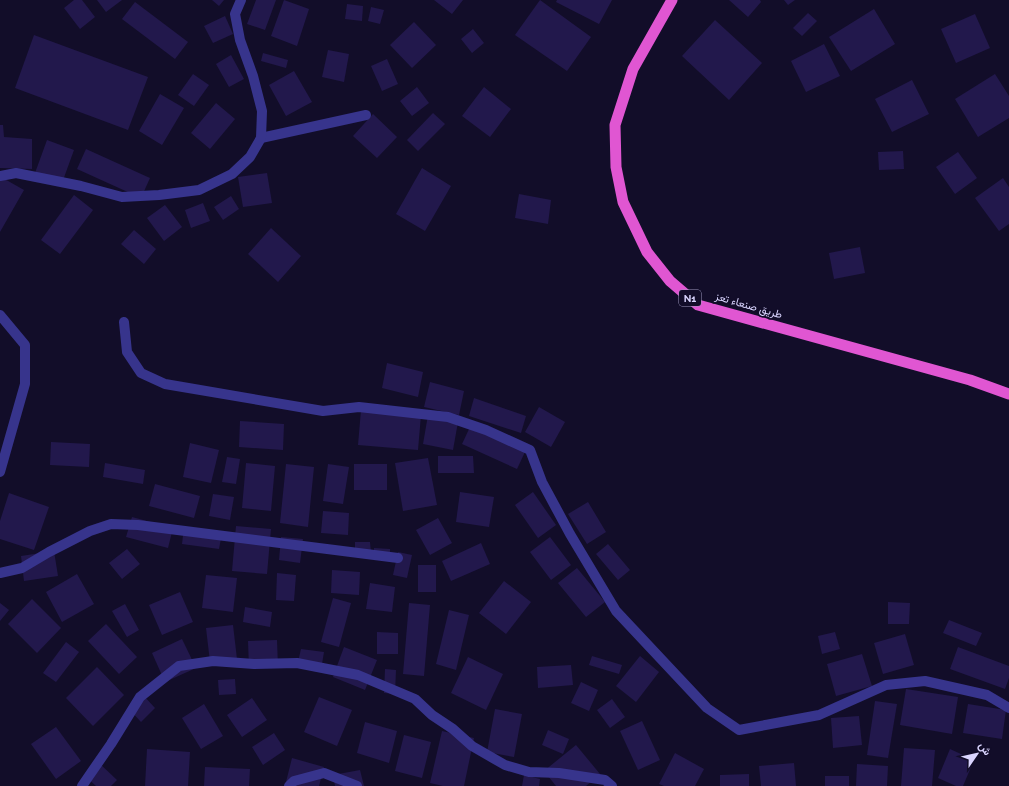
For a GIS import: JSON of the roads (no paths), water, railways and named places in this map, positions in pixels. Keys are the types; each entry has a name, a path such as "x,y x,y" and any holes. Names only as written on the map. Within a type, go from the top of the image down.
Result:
{"highway":[{"name":"طريق صنعاء تعز","path":"672,0 633,69 615,125 616,166 623,202 647,252 670,281 698,305 970,380 1009,394"}],"street":[{"path":"0,176 16,173 81,186 122,197 158,195 199,190 232,174 250,157 261,138 262,111 240,40 235,14 241,0"},
{"path":"261,138 366,115"},
{"path":"0,315 25,345 25,384 0,472"},
{"path":"124,322 127,352 140,373 165,384 323,411 359,407 448,417 486,430 530,450 545,489 616,611 707,708 739,730 819,715 886,685 925,681 987,695 1009,708"},
{"path":"0,573 22,568 48,552 90,531 111,524 138,525 398,558"},
{"path":"82,786 112,744 140,697 179,666 213,661 254,664 297,663 358,675 414,699 472,746 505,764 529,772 559,773 605,780 612,786"},
{"path":"289,786 294,781 324,773 357,786"}]}
